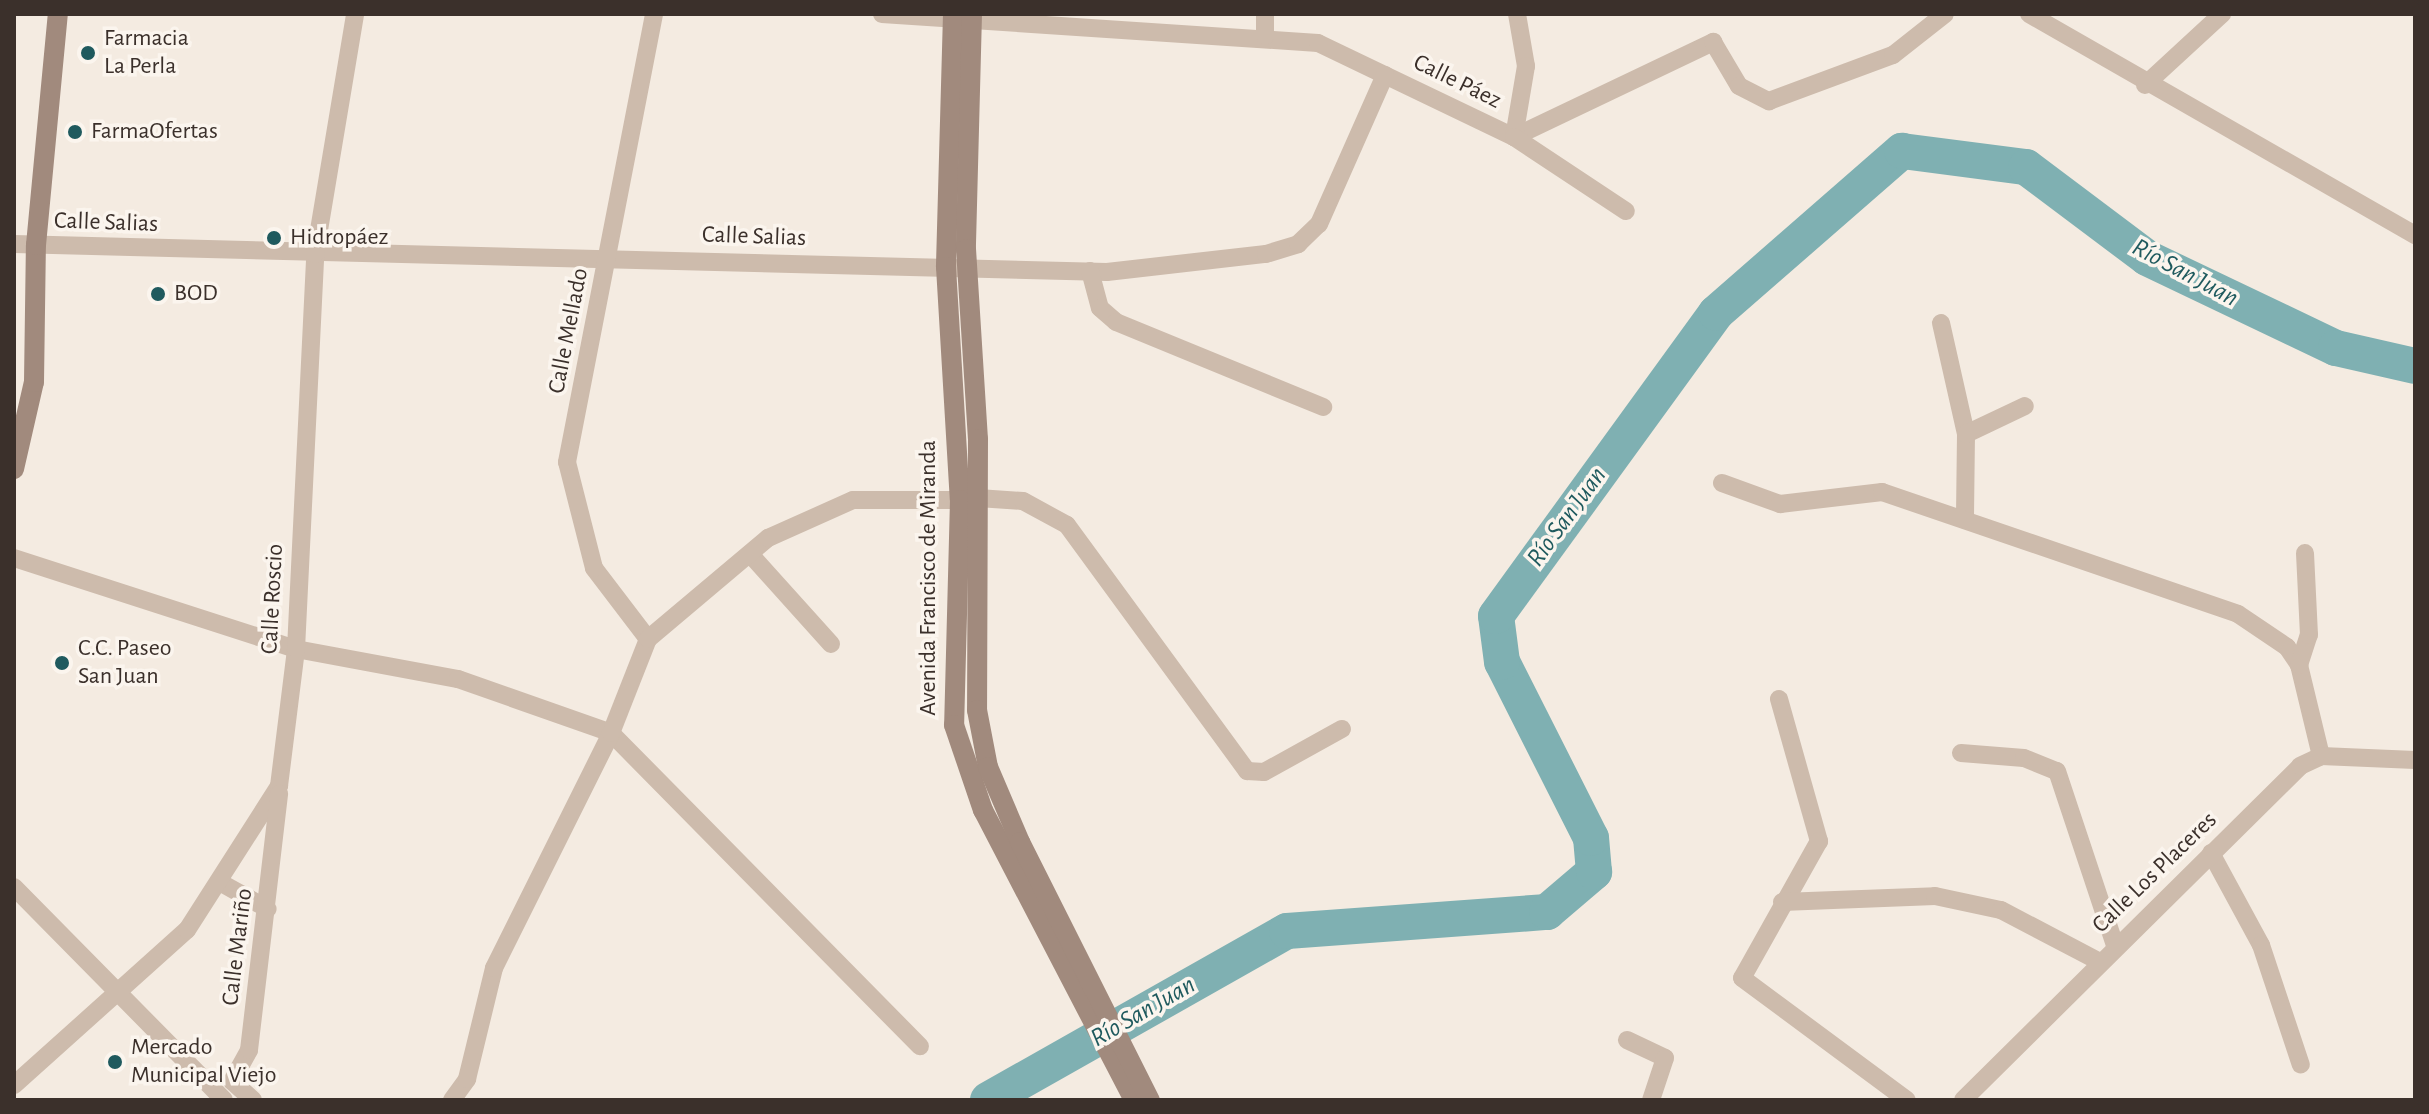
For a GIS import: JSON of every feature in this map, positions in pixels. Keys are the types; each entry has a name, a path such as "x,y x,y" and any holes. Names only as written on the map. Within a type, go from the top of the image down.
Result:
{"main road":[{"path":"14,469 34,382 36,245 58,14"},
{"name":"Avenida Francisco de Miranda","path":"962,18 946,267 969,499"},
{"name":"Avenida Francisco de Miranda","path":"962,18 969,499 954,725 983,810 1150,1100"},
{"name":"Avenida Francisco de Miranda","path":"1066,951 1134,1100"}],"street":[{"name":"Calle Roscio","path":"14,1085 116,989 187,930 223,884 279,786 296,649 315,254 355,14"},
{"name":"Calle Mellado","path":"648,639 594,568 567,462 654,14"},
{"name":"Calle Páez","path":"882,14 1265,36 1318,43 1514,137 1713,42 1739,86 1769,101 1893,55 1945,14"},
{"path":"1265,14 1265,36"},
{"path":"1517,14 1526,66 1514,137 1626,211"},
{"path":"2029,14 2145,85 2415,235"},
{"path":"2145,85 2222,14"},
{"name":"Calle Salias","path":"14,244 315,254 608,257 1090,271 1298,244 1319,224 1385,75"},
{"path":"1090,271 1100,308 1116,322 1323,407"},
{"path":"1941,323 1966,434 1965,520"},
{"path":"1966,434 2025,406"},
{"path":"1722,483 1780,504 1882,492 2238,614 2287,647 2299,665 2321,756 2415,760"},
{"path":"452,1100 467,1079 494,968 611,733 648,639 750,554 853,500 1023,501 1067,525 1247,771 1264,772 1342,729"},
{"path":"2299,665 2309,635 2305,553"},
{"path":"750,554 831,644"},
{"path":"14,558 296,649 458,679 611,733 920,1046"},
{"path":"1779,699 1819,841 1742,978 1907,1100"},
{"path":"1961,753 2024,758 2057,771 2115,945"},
{"name":"Calle Los Placeres","path":"1963,1100 2098,961 2300,766 2321,756"},
{"name":"Calle Mariño","path":"232,1081 249,1050 268,909 279,786"},
{"path":"2211,853 2261,945 2301,1065"},
{"path":"223,884 268,909"},
{"path":"14,887 224,1100"},
{"path":"1782,902 1935,896 2001,910 2098,961"},
{"path":"1627,1040 1665,1058 1651,1100"},
{"path":"202,1078 232,1081 253,1100"}],"waterway":[{"name":"Río San Juan","path":"988,1100 1287,931 1547,912 1594,872 1591,838 1502,662 1496,616 1716,313 1902,151 2026,167 2147,258 2336,348 2415,366"}],"place":[{"name":"Farmacia La Perla","path":"88,53"},
{"name":"FarmaOfertas","path":"75,132"},
{"name":"Hidropáez","path":"274,238"},
{"name":"BOD","path":"158,294"},
{"name":"C.C. Paseo San Juan","path":"62,663"},
{"name":"Mercado Municipal Viejo","path":"115,1062"}]}
